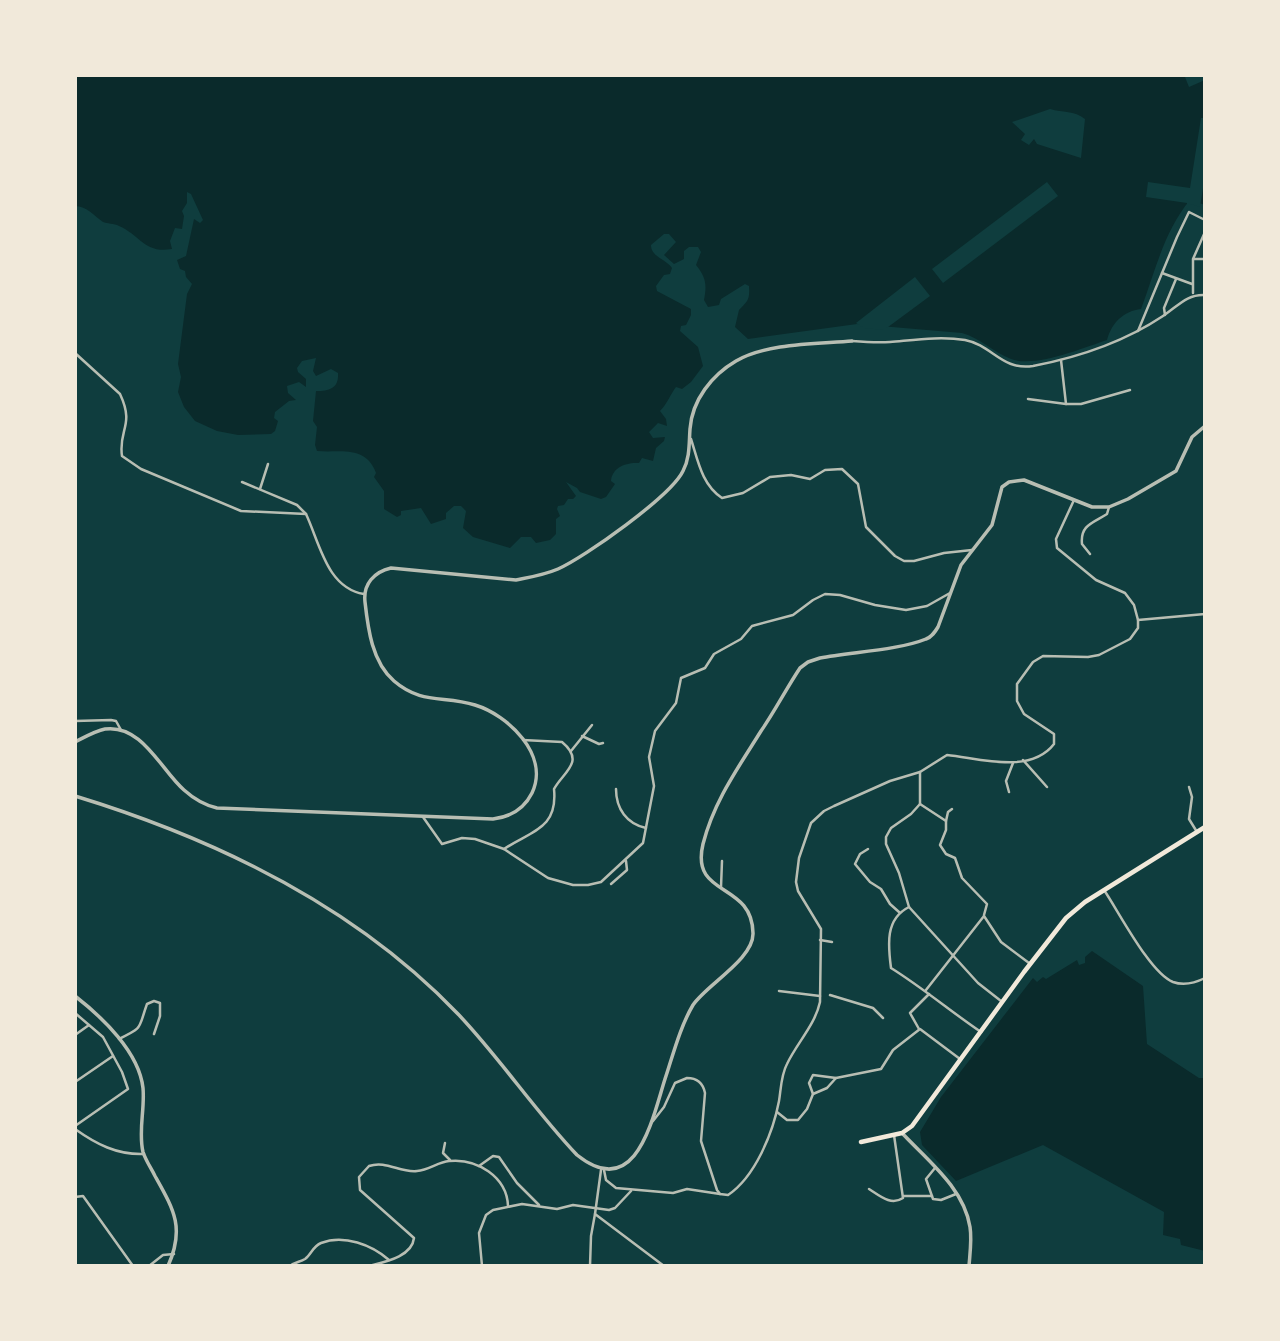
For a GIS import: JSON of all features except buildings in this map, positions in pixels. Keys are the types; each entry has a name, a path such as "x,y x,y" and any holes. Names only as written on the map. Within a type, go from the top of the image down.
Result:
{"main road":[{"path":"861,1142 902,1133 912,1126 1048,939 1075,909 1205,827"}],"street":[{"path":"1138,331 1189,212 1205,219"},
{"path":"1193,295 1193,259 1205,232"},
{"path":"1193,259 1205,259"},
{"path":"1162,273 1193,284"},
{"path":"1165,315 1164,308 1176,279"},
{"path":"75,721 116,721 121,730 142,743 181,789 217,808 494,819 515,813 527,801 536,780 535,758 523,740 493,712 472,704 427,699 391,679 376,656 368,625 364,594 365,588 376,574 391,568 516,580 561,568 596,547 666,493 683,471 687,460 694,406 702,393 713,379 738,359 755,353 852,341 966,341 977,344 1001,361 1015,366 1031,366 1108,346 1165,315 1193,295 1205,295"},
{"path":"75,353 120,394 128,413 122,456 133,464 241,511 306,514"},
{"path":"1061,360 1066,404"},
{"path":"1028,399 1081,404 1129,390"},
{"path":"653,1122 675,1048 692,1007 698,998 724,976 752,942 749,915 742,903 709,880 701,866 703,845 726,786 800,668 807,662 820,658 907,644 930,637 938,627 961,565 988,532 995,517 1002,487 1009,482 1024,480 1092,507 1109,507 1176,471 1192,437 1205,426"},
{"path":"690,435 704,478 711,491 722,498 743,493 770,477 791,475 810,479 825,470 842,469 858,484 866,527 895,556 904,561 914,561 944,553 972,550"},
{"path":"260,489 268,464"},
{"path":"242,482 297,505 306,514 329,569 348,590 364,594"},
{"path":"602,1170 606,1180 616,1188 631,1191 673,1193 687,1189 728,1195 749,1175 776,1112 786,1065 818,1012 821,996 820,926 796,886 799,858 811,823 834,806 890,781 920,772 947,755 1013,763 1049,750 1055,738 1051,731 1024,714 1017,701 1017,684 1033,662 1043,656 1088,657 1099,654 1130,639 1138,628 1134,605 1125,593 1096,580 1057,548 1056,539 1074,500"},
{"path":"1090,554 1082,544 1083,530 1107,514 1109,507"},
{"path":"422,817 442,844 468,838 505,849 538,873 573,885 588,886 601,882 643,843 653,786 649,757 655,731 676,703 681,678 705,668 714,654 741,639 752,626 793,615 825,594 906,610 928,606 951,592"},
{"path":"1138,620 1205,614"},
{"path":"571,751 592,725"},
{"path":"75,741 103,730 121,730"},
{"path":"582,736 599,744 603,743"},
{"path":"505,849 548,823 555,803 555,785 569,771 572,760 571,751 558,740 523,740"},
{"path":"1023,760 1048,787"},
{"path":"1009,792 1006,781 1013,763"},
{"path":"920,772 920,804 891,828 886,844 899,873 909,907 978,983 1002,1002"},
{"path":"1189,787 1192,797 1189,819 1197,832"},
{"path":"616,789 616,804 635,825 646,828"},
{"path":"75,796 124,811 206,845 308,895 348,919 415,971 459,1015 571,1149 584,1161 602,1170 620,1167 631,1160 664,1107 675,1083 687,1078 701,1083 705,1093 701,1141 720,1194"},
{"path":"920,804 946,821"},
{"path":"926,990 984,916 987,904 962,878 955,858 940,847 947,827 948,813 952,809"},
{"path":"868,849 860,855 855,864 870,882 881,889 890,904 899,912"},
{"path":"722,860 722,887"},
{"path":"611,884 627,870 626,861"},
{"path":"1104,890 1158,972 1172,982 1181,984 1205,978"},
{"path":"909,907 899,912 888,937 891,968 926,990 981,1032"},
{"path":"984,916 1001,942 1030,964"},
{"path":"820,940 832,942"},
{"path":"779,990 821,996"},
{"path":"929,994 910,1013 920,1029 960,1059"},
{"path":"830,995 873,1008 883,1017"},
{"path":"75,996 103,1017 141,1076 141,1139 144,1154 176,1219 177,1238 169,1266"},
{"path":"119,1040 137,1031 147,1004 155,1000 160,1003 161,1012 155,1034"},
{"path":"75,1013 103,1037 128,1088 75,1128 112,1150 144,1154"},
{"path":"75,1035 89,1025"},
{"path":"776,1112 787,1121 798,1120 807,1109 813,1094 809,1083 813,1075 836,1078 881,1069 893,1050 920,1029"},
{"path":"75,1082 113,1056"},
{"path":"813,1094 827,1088 836,1078"},
{"path":"902,1133 963,1201 970,1227 969,1266"},
{"path":"894,1135 903,1196"},
{"path":"445,1143 443,1153 451,1161"},
{"path":"479,1166 493,1156 499,1157 517,1183 539,1205"},
{"path":"369,1266 389,1260 411,1248 414,1238 363,1195 358,1184 361,1174 373,1165 384,1164 416,1172 451,1161 479,1166 488,1170 502,1184 508,1206"},
{"path":"934,1168 926,1179 933,1199 942,1200 957,1193"},
{"path":"590,1266 591,1236 602,1170"},
{"path":"869,1189 888,1200 901,1200 903,1196 932,1196"},
{"path":"482,1266 479,1238 483,1220 493,1210 508,1206 539,1205 556,1209 573,1205 609,1210 615,1208 631,1191"},
{"path":"75,1197 83,1196 133,1266"},
{"path":"595,1214 664,1266"},
{"path":"290,1266 305,1259 323,1242 337,1241 374,1247 389,1260"},
{"path":"149,1266 163,1255 174,1254"}],"water":[{"path":"75,75 1188,75 1185,77 1189,87 1205,80 1205,205 1190,200 1173,225 1141,309 1120,318 1107,340 1059,356 1021,361 1004,356 962,333 857,324 748,339 735,327 739,310 748,298 749,286 745,284 721,299 719,305 708,307 704,300 705,281 696,265 701,252 698,247 689,247 684,251 684,259 674,264 664,255 676,242 669,234 664,234 651,245 656,255 672,268 670,274 664,275 656,286 657,291 691,309 686,325 681,326 680,331 698,347 703,366 682,389 676,387 660,411 667,426 658,423 649,432 653,438 665,437 656,448 653,461 642,458 639,463 620,467 612,476 611,481 615,484 606,497 601,499 580,492 566,482 576,496 558,506 560,516 556,519 556,534 550,540 536,543 531,537 521,537 510,548 473,537 463,528 466,511 461,506 454,506 446,513 446,519 431,524 421,508 401,511 401,515 397,517 384,509 384,491 374,477 376,473 372,464 366,458 351,452 317,451 317,427 313,421 316,391 333,388 338,373 331,369 316,376 313,371 316,358 302,361 297,368 306,379 306,387 299,382 287,386 288,393 296,400 289,401 275,412 274,418 278,421 271,434 238,435 217,431 195,421 184,407 178,392 181,377 178,364 187,294 192,284 185,271 180,269 177,260 186,256 194,219 200,223 203,220 191,194 187,192 187,203 182,211 182,229 175,228 170,241 172,249 163,250 149,246 117,225 103,222 87,209 75,206","holes":["1050,109 1073,113 1085,119 1081,158 1037,144 1034,139 1029,145 1021,140 1025,134 1012,122"]},
{"path":"1092,951 1143,986 1147,1044 1199,1078 1205,1078 1205,1251 1181,1245 1180,1239 1163,1235 1164,1212 1043,1145 956,1181 922,1145 920,1132 941,1097 1033,978 1037,982 1043,977 1046,979 1077,960 1079,965 1085,963 1085,957"}],"pier":[{"path":"1201,118 1205,118 1205,176 1200,207 1191,204 1187,209 1187,203 1146,197 1148,182 1190,188"},
{"path":"1047,182 1058,196 943,283 932,269"},
{"path":"915,277 930,296 884,330 864,328 856,323"}]}
